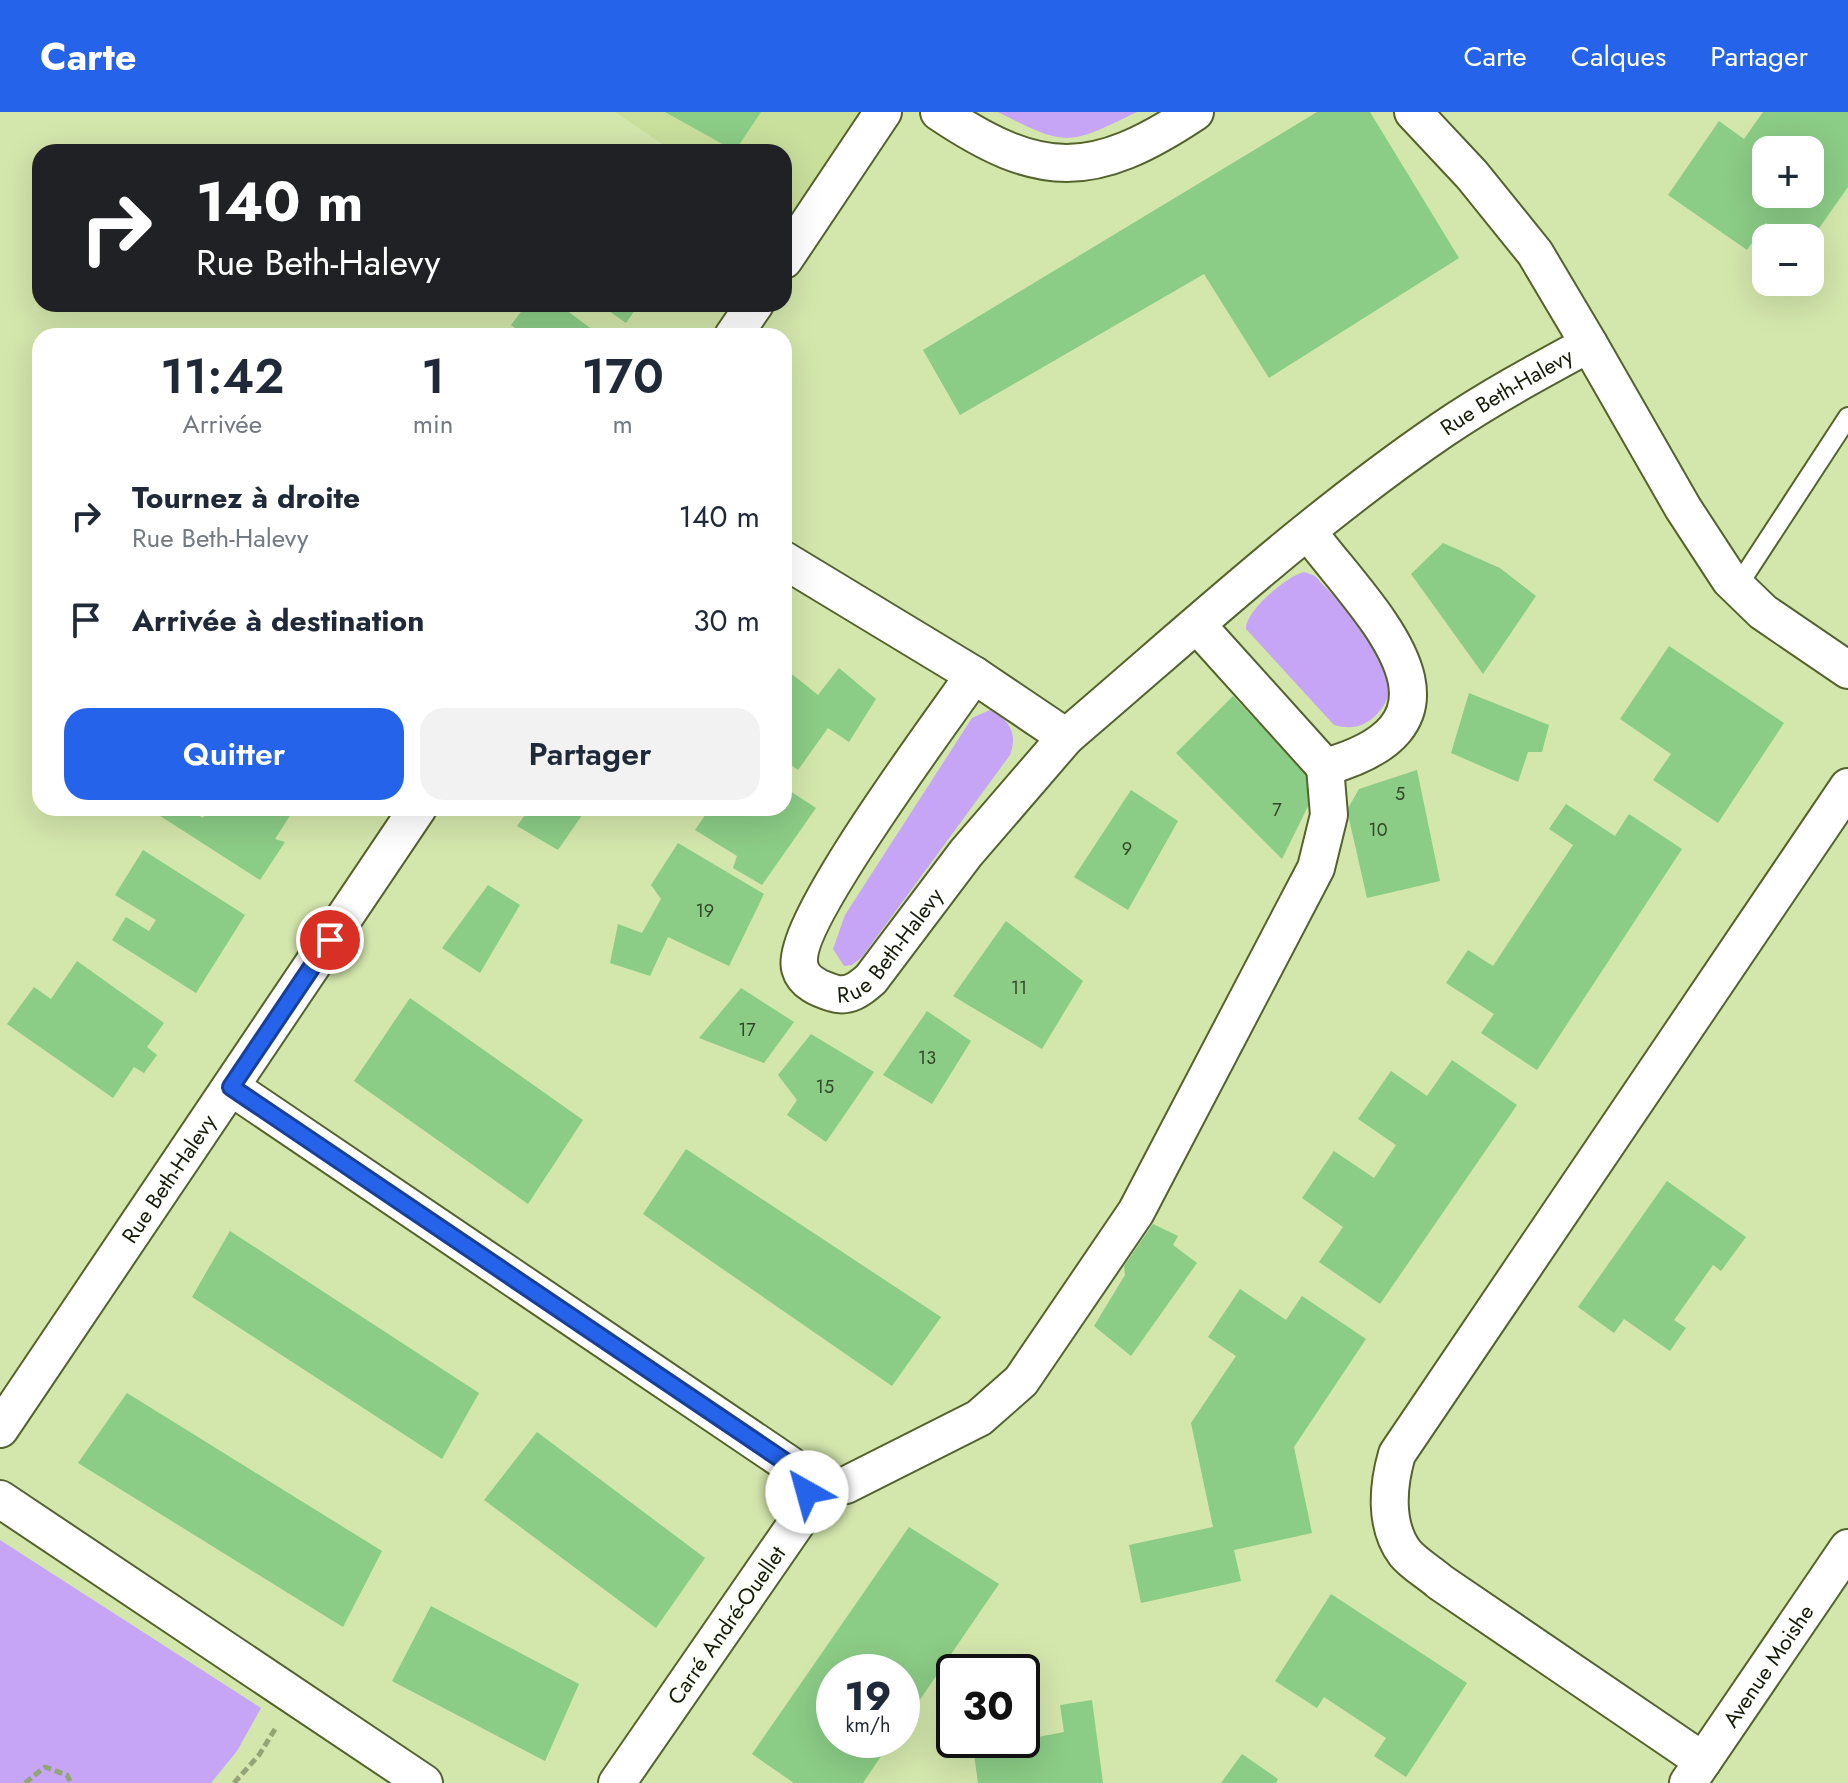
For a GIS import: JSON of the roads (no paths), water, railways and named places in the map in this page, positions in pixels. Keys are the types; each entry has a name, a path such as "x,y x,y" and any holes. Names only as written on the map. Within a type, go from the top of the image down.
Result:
{"street":[{"path":"792,248 883,112"},
{"path":"939,112 976,136 1033,161 1078,165 1124,152 1195,112"},
{"name":"Rue Beth-Halevy","path":"974,675 876,817 812,919 799,953 800,969 808,981 838,995 858,991 871,979 966,853 1066,737 1309,533 1440,431 1498,394 1589,344 1535,253 1472,175 1413,112"},
{"path":"1589,344 1689,519 1737,587 1763,612 1848,670"},
{"path":"1309,533 1395,644 1409,693 1406,717 1379,746 1359,758 1325,767"},
{"path":"792,565 974,675 1066,737"},
{"path":"231,1087 790,1465 804,1481 807,1492 846,1485 979,1418 1021,1381 1143,1200 1316,868 1329,815 1325,767 1197,625"},
{"path":"1696,1772 1405,1553 1391,1516 1389,1484 1397,1454 1848,787"},
{"name":"Rue Beth-Halevy","path":"0,1429 413,816"},
{"name":"Carré André-Ouellet","path":"617,1783 798,1521 807,1492"},
{"path":"0,1499 424,1783"},
{"name":"Avenue Moishe","path":"1696,1772 1848,1548"}],"lane":[{"path":"1737,587 1848,417"}]}
